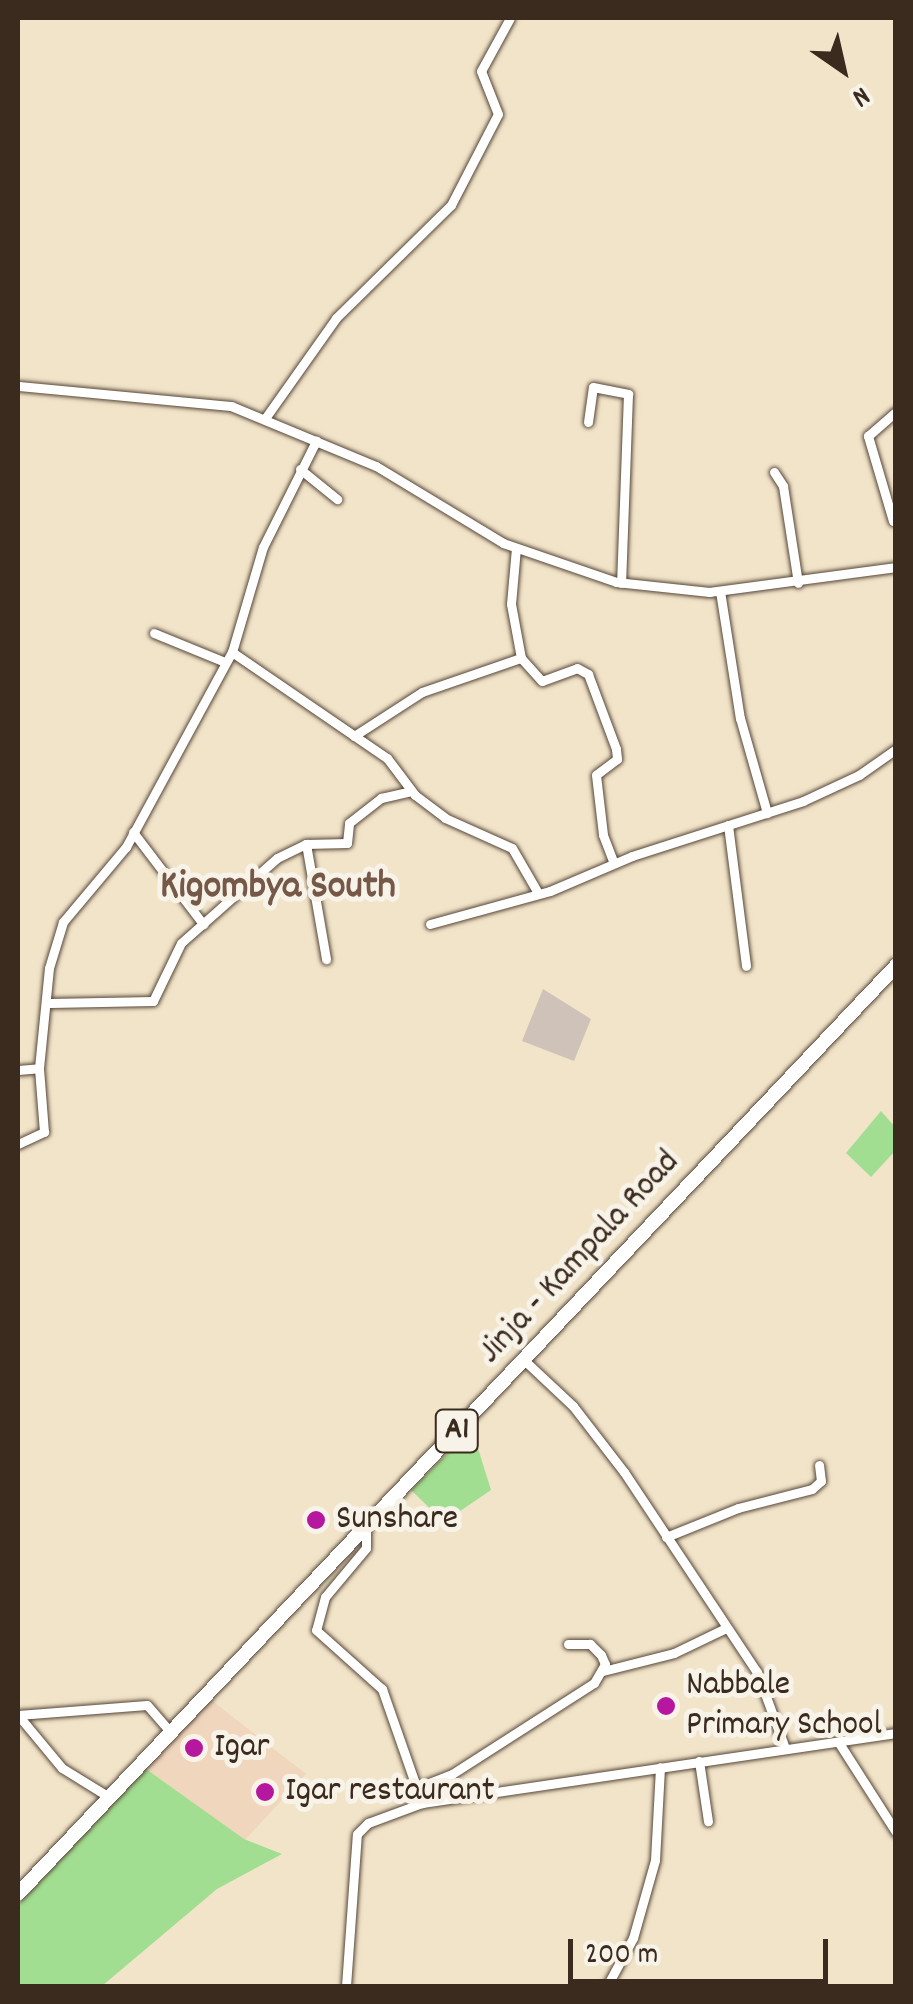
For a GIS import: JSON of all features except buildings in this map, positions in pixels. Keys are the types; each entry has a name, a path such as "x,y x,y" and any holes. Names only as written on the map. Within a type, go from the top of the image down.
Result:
{"highway":[{"name":"Jinja - Kampala Road","path":"18,1894 896,966"}],"street":[{"path":"266,418 336,318 451,205 498,114 481,72 510,18"},
{"path":"18,386 209,400 266,418 376,466 516,548 621,583 720,590 798,583 896,567"},
{"path":"588,422 593,387 628,394 621,583"},
{"path":"892,521 868,436 896,412"},
{"path":"18,1144 44,1132 39,1068 50,1003 51,956 70,907 112,867 232,652 263,547 316,441"},
{"path":"300,469 337,499"},
{"path":"774,472 783,486 798,583"},
{"path":"516,548 511,604 521,658 534,680 577,668 588,674 616,749 617,760 596,775 603,836 614,863"},
{"path":"720,590 742,730 766,813"},
{"path":"154,634 225,662"},
{"path":"232,652 387,758 412,791 445,818 512,848 538,893"},
{"path":"354,736 422,692 521,658"},
{"path":"430,924 538,893 614,863 766,813 860,776 896,749"},
{"path":"50,1003 153,1000 181,943 277,858 306,844 347,843 347,827 380,798 412,791"},
{"path":"728,825 746,966"},
{"path":"133,832 203,924"},
{"path":"306,844 326,959"},
{"path":"18,1070 39,1068"},
{"path":"524,1360 573,1406 666,1537 764,1685 785,1748"},
{"path":"666,1537 738,1508 812,1489 821,1481 819,1465"},
{"path":"366,1528 366,1548 325,1597 316,1630 382,1690 414,1790 422,1803"},
{"path":"414,1790 540,1719 603,1671 674,1653 726,1628"},
{"path":"568,1644 590,1644 603,1671"},
{"path":"109,1796 62,1768 18,1716 146,1705 170,1731"},
{"path":"346,1986 357,1834 368,1823 422,1803 896,1733"},
{"path":"839,1743 896,1832"},
{"path":"699,1761 708,1821"},
{"path":"607,1986 633,1938 655,1860 660,1767"}],"shaded area":[{"path":"543,989 591,1019 574,1061 522,1041"},
{"path":"210,1699 306,1774 245,1840 146,1769"}],"green space":[{"path":"881,1111 895,1127 895,1151 871,1177 846,1153"},
{"path":"472,1429 491,1490 444,1522 411,1490"},
{"path":"146,1769 244,1839 282,1854 217,1889 102,1986 18,1986 18,1905"}],"place":[{"name":"Sunshare","path":"316,1520"},
{"name":"Nabbale Primary School","path":"666,1706"},
{"name":"Igar","path":"194,1748"},
{"name":"Igar restaurant","path":"265,1792"}],"district":[{"name":"Kigombya South","path":"278,889"}]}
